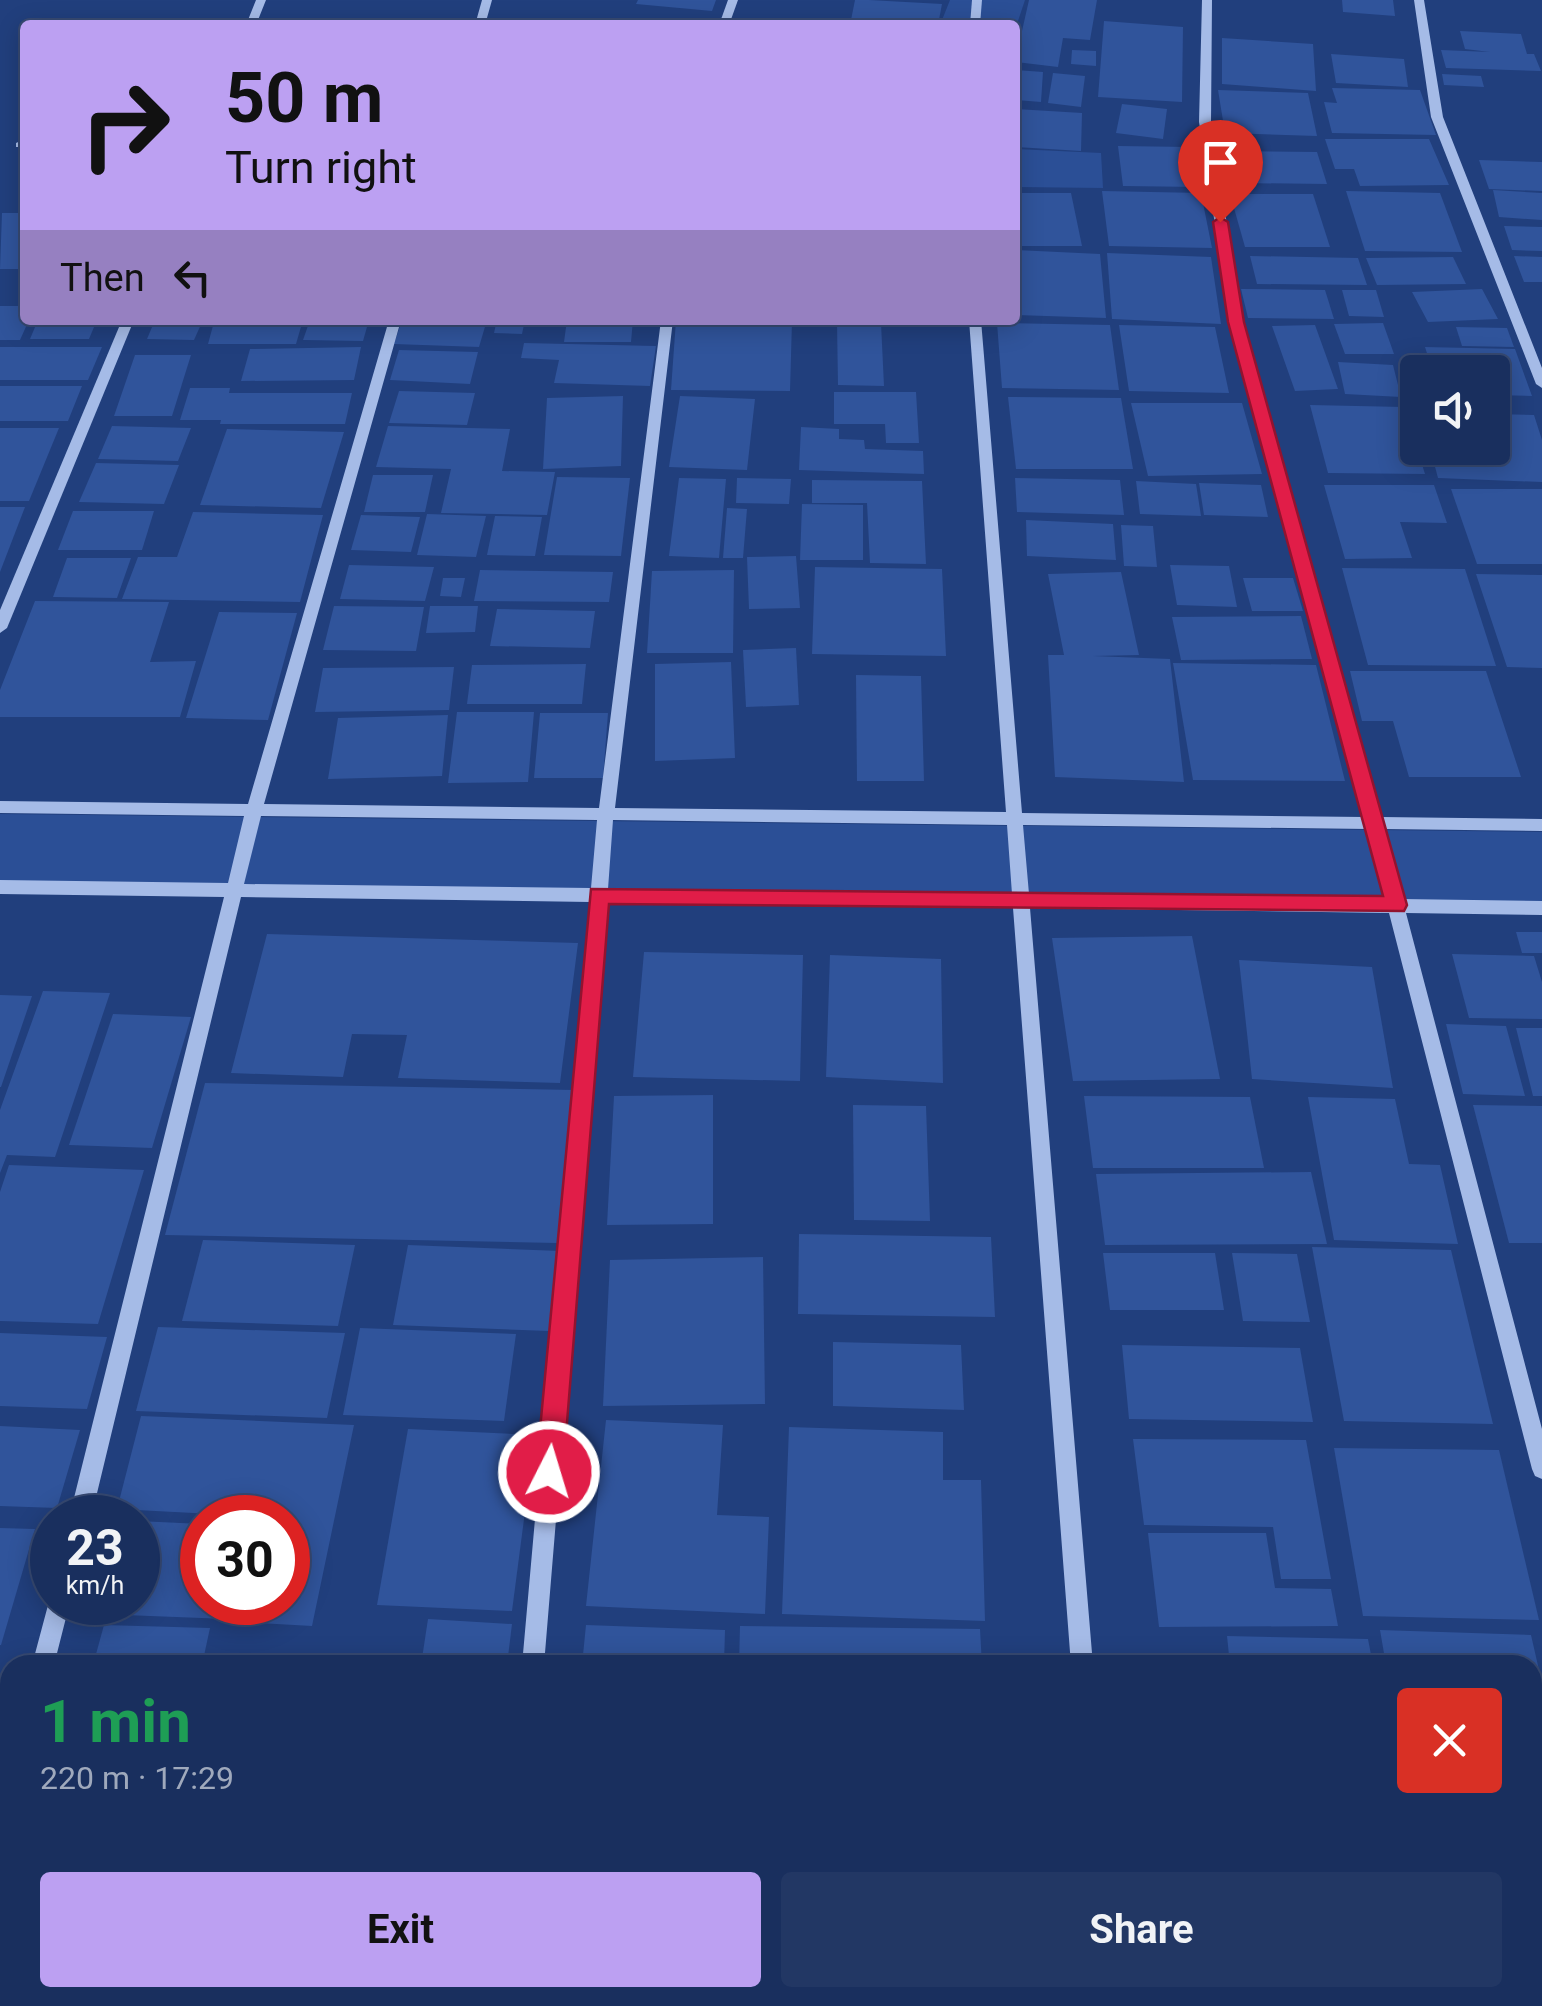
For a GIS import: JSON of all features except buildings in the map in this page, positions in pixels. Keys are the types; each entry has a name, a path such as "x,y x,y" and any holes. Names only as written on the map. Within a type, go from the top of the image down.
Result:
{"street":[{"path":"1207,0 1205,122 1236,322 1374,822 1542,1469"},
{"path":"1419,0 1436,117 1542,384"},
{"path":"0,628 126,325"},
{"path":"86,1495 254,810 394,325"},
{"path":"534,1655 606,813 666,325"},
{"path":"974,325 1081,1655"},
{"path":"0,806 1542,825"},
{"path":"0,886 1542,908"},
{"path":"45,1655 53,1625"}],"shaded area":[{"path":"950,0 1025,0 1018,20 942,20"},
{"path":"1020,149 1101,153 1103,188 1020,187"},
{"path":"0,814 1542,832 1542,904 0,881"}],"route":[{"path":"549,1472 599,895 1396,905 1236,322 1220,222"}]}
